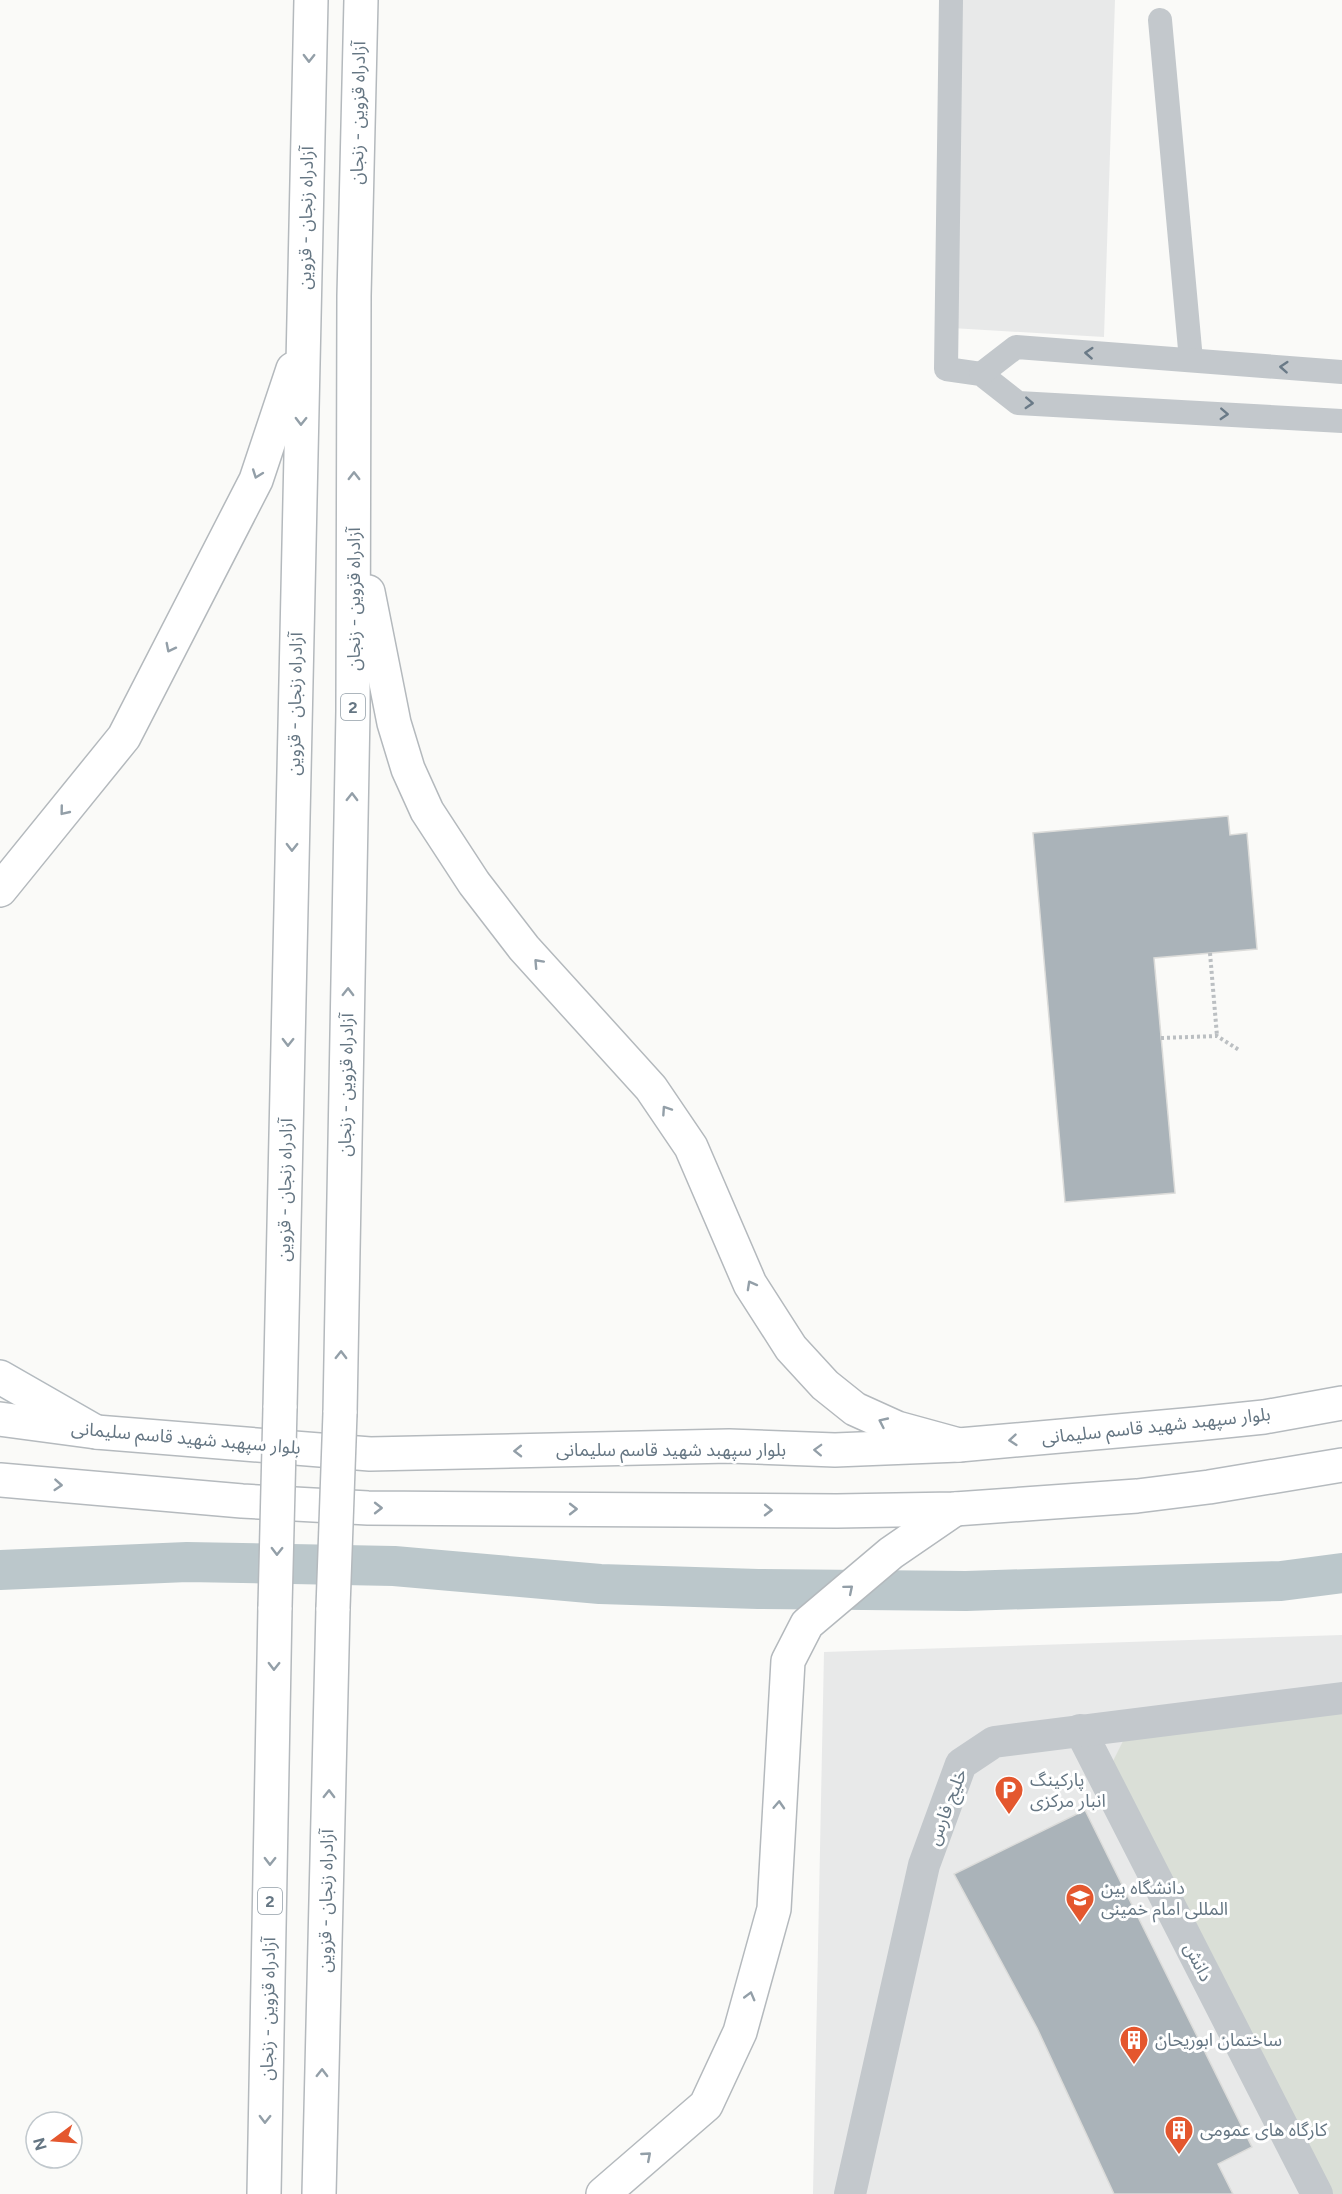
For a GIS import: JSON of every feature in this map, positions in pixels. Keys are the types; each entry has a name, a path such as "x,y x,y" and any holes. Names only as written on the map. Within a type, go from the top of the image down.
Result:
{"main road":[{"name":"آزادراه زنجان - قزوین","path":"275,1607 311,0"},
{"name":"آزادراه قزوین - زنجان","path":"333,1608 340,1413 353,711 354,296 361,0"},
{"path":"0,890 124,737 256,480 303,339"},
{"path":"354,520 394,723 408,769 426,811 474,883 524,948 651,1088 691,1147 750,1284 791,1348 825,1385 855,1409 897,1428 959,1445"},
{"path":"0,1377 96,1432"},
{"name":"بلوار سپهبد شهید قاسم سلیمانی","path":"0,1419 96,1432 370,1454 729,1446 835,1450 959,1445 1264,1417 1342,1403"},
{"path":"0,1480 242,1501 368,1508 837,1511 955,1509 1167,1492 1342,1465"},
{"path":"603,2194 706,2105 740,2032 774,1910 788,1661 807,1624 891,1553 955,1509"},
{"name":"آزادراه قزوین - زنجان","path":"264,2194 275,1607"},
{"name":"آزادراه زنجان - قزوین","path":"319,2194 333,1608"}],"street":[{"path":"951,0 946,369 981,374 1018,403 1342,421"},
{"path":"1160,20 1191,360"},
{"path":"981,374 1016,347 1342,372"},
{"name":"خلیج فارس","path":"850,2194 924,1865 961,1764 994,1742 1342,1698"},
{"name":"دانش","path":"1080,1730 1317,2194"}],"path":[{"path":"1210,953 1217,1036"},
{"path":"1161,1038 1217,1036 1239,1050"}],"shaded area":[{"path":"947,0 1115,0 1104,337 935,327"},
{"name":"دانشگاه بین المللی امام خمینی","path":"1342,1635 1342,2194 813,2194 824,1652"},
{"path":"1342,1712 1342,2194 1323,2194 1108,1771 1124,1739"}],"building":[{"path":"1228,816 1230,835 1247,833 1257,949 1154,958 1175,1193 1065,1202 1033,833"},
{"path":"1085,1810 1252,2147 1218,2164 1233,2194 1114,2194 1037,2028 954,1874"}],"waterway":[{"path":"0,1570 187,1562 394,1566 600,1584 758,1589 966,1591 1281,1581 1342,1573"}],"place":[{"name":"پارکینگ انبار مرکزی","path":"1009,1816"},
{"name":"دانشگاه بین المللی امام خمینی","path":"1080,1924"},
{"name":"ساختمان ابوریحان","path":"1134,2066"},
{"name":"کارگاه های عمومی","path":"1179,2156"}]}
